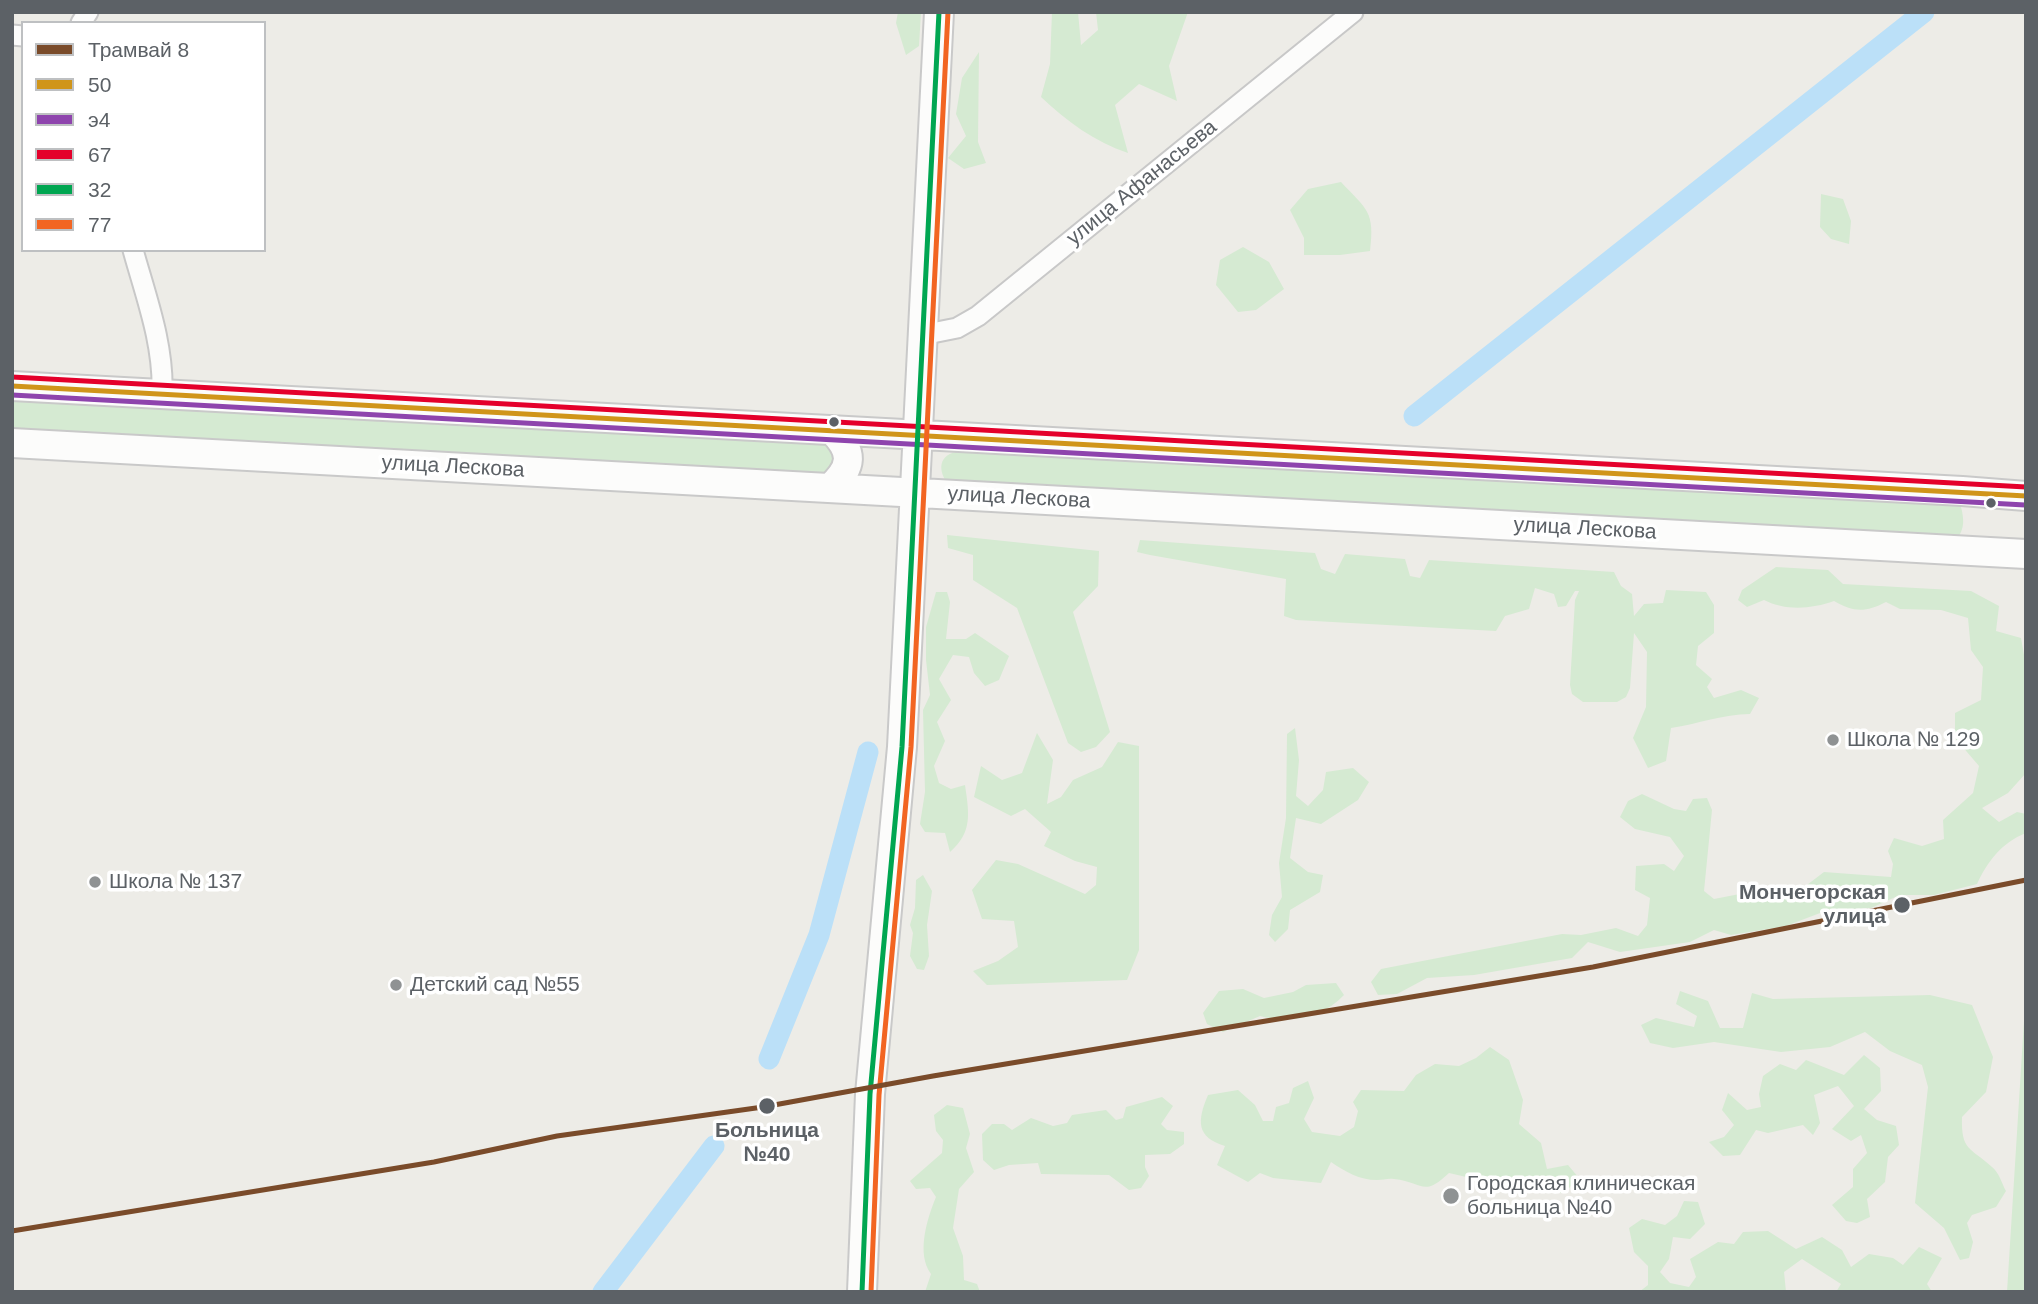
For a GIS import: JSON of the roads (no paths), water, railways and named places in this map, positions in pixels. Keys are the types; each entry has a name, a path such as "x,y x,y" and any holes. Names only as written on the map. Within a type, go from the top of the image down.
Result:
{"main road":[{"path":"862,1292 870,1094 902,747 939,12"},
{"path":"12,386 2026,496"},
{"path":"830,488 845,471 848,461 847,449 832,430"},
{"name":"улица Лескова","path":"12,443 2026,554"}],"street":[{"name":"улица Афанасьева","path":"922,335 957,328 978,316 1353,12"},
{"path":"133,252 154,324 163,370 162,394"}],"waterway":[{"path":"1414,416 1924,12"},
{"path":"769,1059 819,935 868,752"},
{"path":"603,1292 714,1146"}],"tram line":[{"name":"8","path":"12,1231 434,1162 557,1136 763,1107 933,1076 1593,967 2026,880"}],"place":[{"name":"Школа № 129","path":"1833,740"},
{"name":"Школа № 137","path":"95,882"},
{"name":"Мончегорская улица","path":"1902,905"},
{"name":"Детский сад №55","path":"396,985"},
{"name":"Больница №40","path":"767,1106"},
{"name":"Городская клиническая больница №40","path":"1451,1196"}]}
